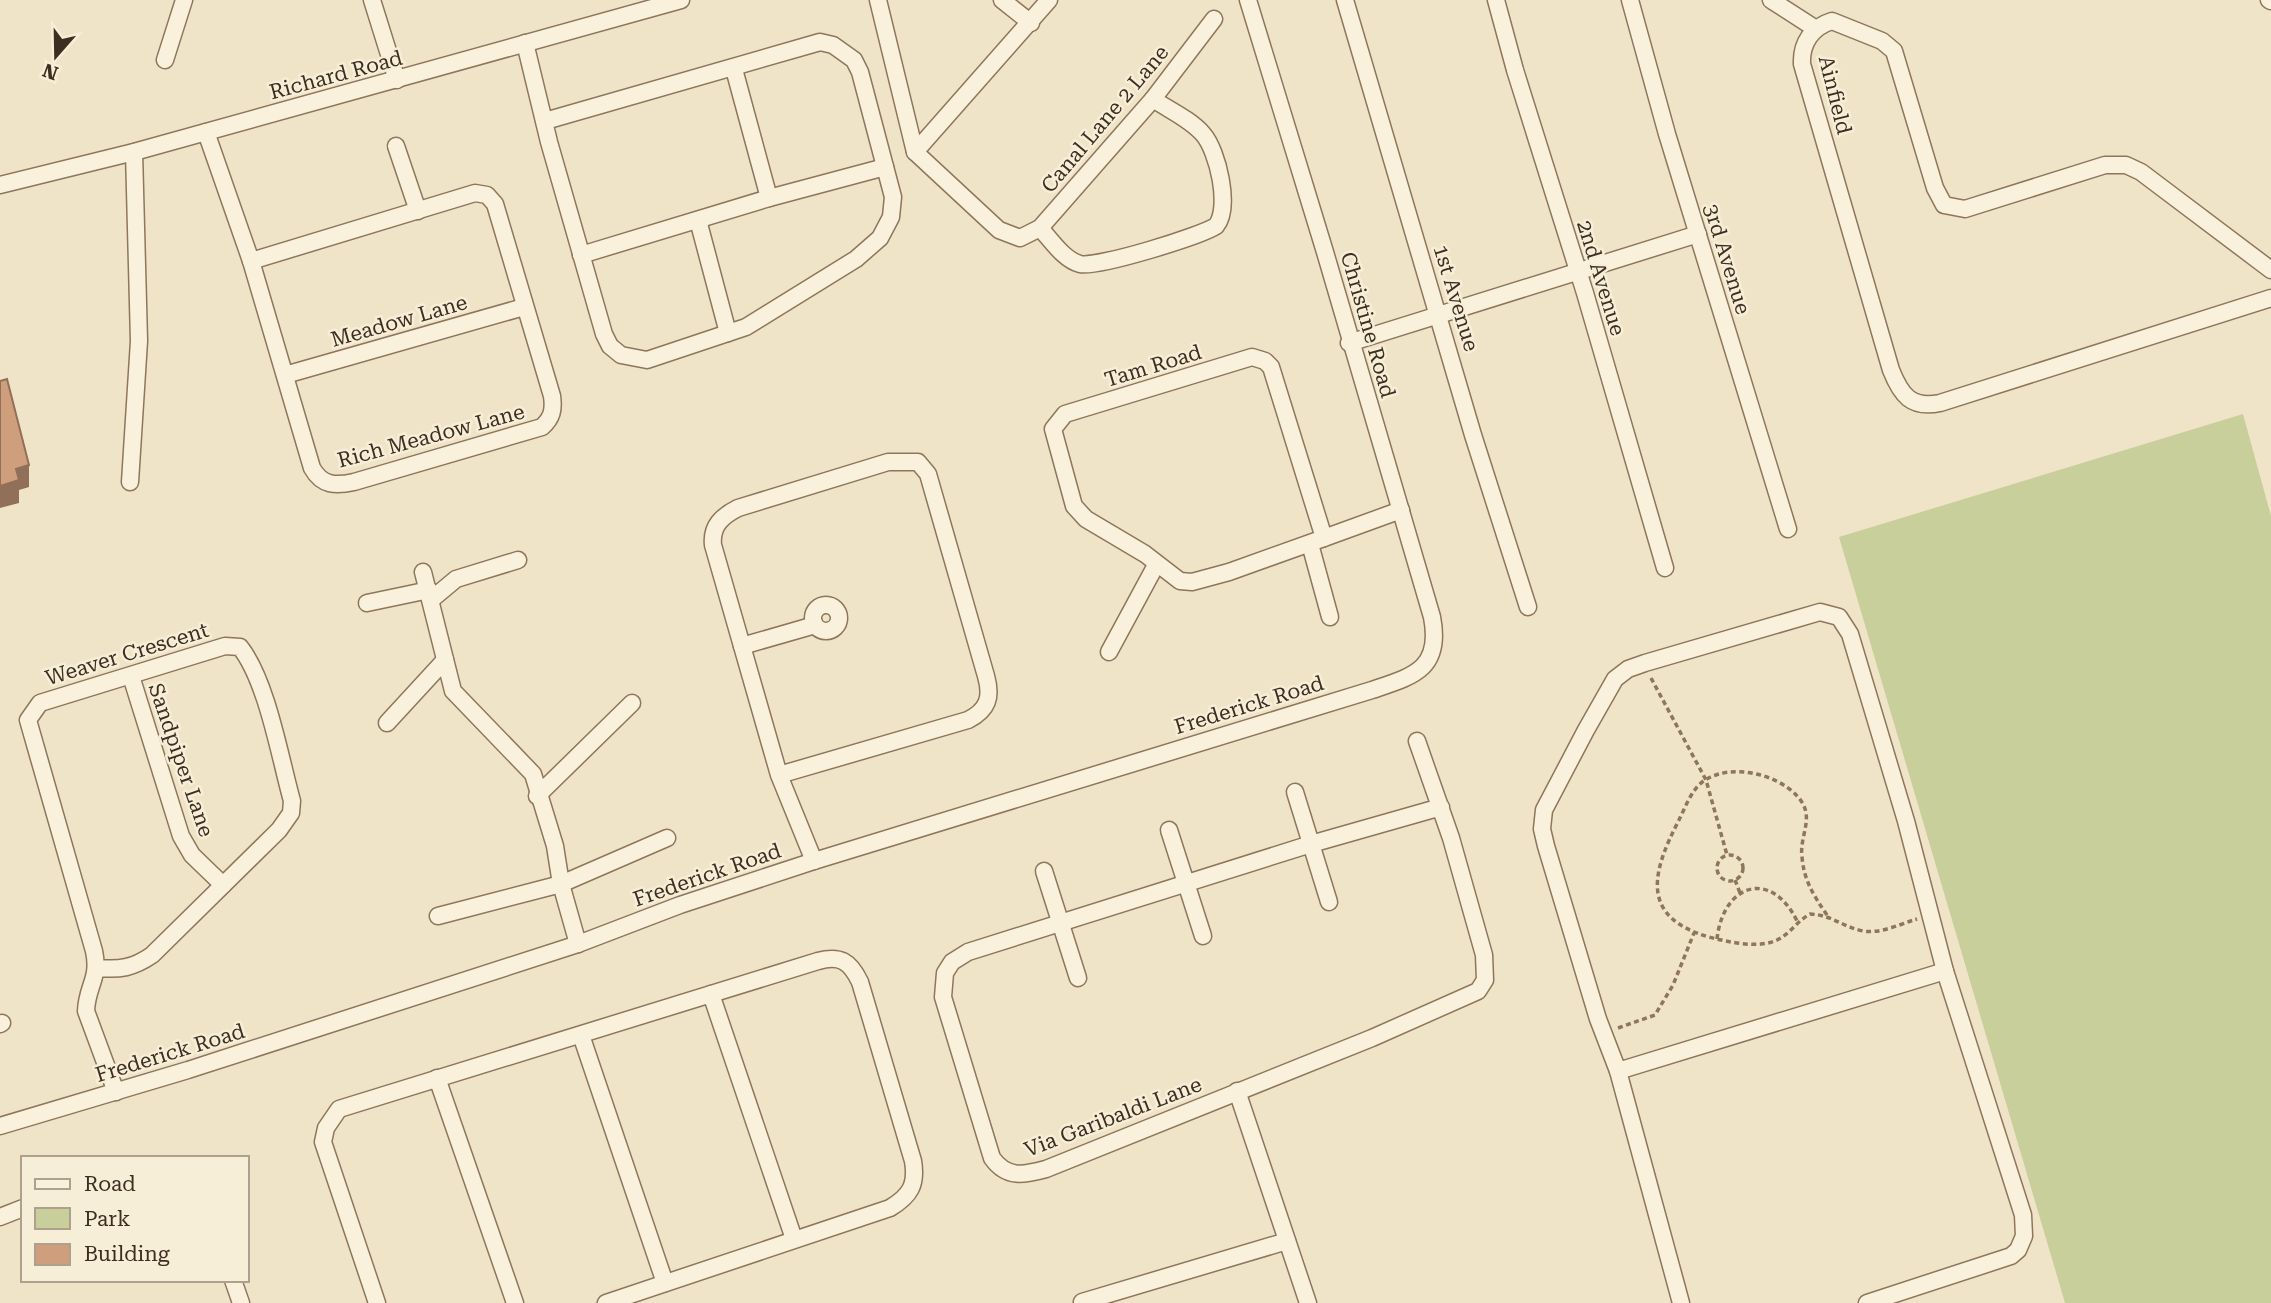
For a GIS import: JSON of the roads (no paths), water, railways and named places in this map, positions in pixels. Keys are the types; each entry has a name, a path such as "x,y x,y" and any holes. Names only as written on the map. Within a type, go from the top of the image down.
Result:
{"street":[{"path":"164,60 184,0"},
{"path":"372,0 397,80"},
{"name":"Richard Road","path":"0,185 134,152 681,0"},
{"path":"878,0 915,152"},
{"path":"1002,0 1031,23"},
{"path":"915,152 1049,0"},
{"name":"Christine Road","path":"1248,0 1325,252 1349,343 1401,510 1435,633 1433,653 1427,663"},
{"name":"1st Avenue","path":"1345,0 1436,314 1528,607"},
{"name":"2nd Avenue","path":"1496,0 1665,568"},
{"name":"3rd Avenue","path":"1630,0 1788,529"},
{"path":"1771,0 1815,29"},
{"name":"Canal Lane 2 Lane","path":"915,152 999,230 1020,238 1040,228 1153,99 1214,19"},
{"name":"Ainfield","path":"2271,270 2141,172 2126,164 2105,165 1965,209 1944,205 1935,188 1894,51 1882,41 1844,23 1832,21 1815,29 1805,43 1802,64 1891,370 1898,387 1909,401 1927,405 1940,403 2271,298"},
{"path":"525,43 545,121 581,255 604,334 610,346 621,355 647,360 762,319 856,259 880,238 891,217 894,197 857,64 833,45 810,45 734,69 545,121"},
{"path":"734,69 769,198"},
{"path":"1040,228 1070,259 1084,265 1105,262 1216,226 1225,204 1209,143 1194,126 1153,99"},
{"name":"Rich Meadow Lane","path":"206,132 251,261 316,475 330,484 354,482 541,427 548,421 553,407 552,396 493,199 482,194 464,195 251,261"},
{"path":"396,146 418,211"},
{"path":"130,482 139,341 134,152"},
{"path":"581,255 769,198 885,167"},
{"path":"698,220 728,333"},
{"path":"1349,343 1698,234"},
{"name":"Meadow Lane","path":"285,375 524,307"},
{"name":"Tam Road","path":"1330,617 1317,541 1271,367 1265,360 1252,357 1065,414 1052,429 1074,506 1086,519 1145,554 1180,581 1192,582 1317,541 1401,510"},
{"path":"779,775 968,720 986,705 990,689 924,466 912,460 888,462 738,508 718,522 713,545 779,775 814,861"},
{"path":"367,603 430,595 456,579 518,560"},
{"path":"1109,652 1156,565"},
{"path":"423,572 453,691 533,774 537,796 555,846 561,884 578,944"},
{"path":"1681,1303 1618,1071 1603,1032 1546,846 1542,818 1615,679 1628,669 1820,611 1839,617 1850,634 1906,821 1945,971 2007,1162 2022,1215 2024,1236 2018,1250 2003,1259 1873,1302"},
{"path":"742,646 815,625"},
{"name":"Weaver Crescent","path":"233,645 240,648 252,662 292,801 290,813 279,830 152,955 137,966 122,970 98,968 28,720 40,703 131,676 233,645"},
{"path":"387,723 445,660"},
{"name":"Frederick Road","path":"0,1126 116,1092 578,944 680,905 814,861 1372,690 1411,676 1427,663"},
{"name":"Sandpiper Lane","path":"131,676 181,836 192,855 223,885"},
{"path":"537,796 632,703"},
{"name":"Via Garibaldi Lane","path":"1417,741 1441,807 1484,955 1485,980 1482,987 1469,996 1434,1011 1046,1169 1020,1175 998,1167 992,1158 943,997 944,979 952,962 1058,922 1441,807"},
{"path":"1295,792 1329,902"},
{"path":"1169,830 1184,885 1203,936"},
{"path":"438,916 561,884 667,838"},
{"path":"1044,871 1058,922 1078,978"},
{"path":"377,1303 328,1160 324,1135 331,1119 348,1104 833,957 850,964 860,982 913,1161 914,1186 910,1194 890,1208 606,1303"},
{"path":"98,968 87,996 86,1011 116,1092"},
{"path":"1618,1071 1945,971"},
{"path":"711,994 794,1239"},
{"path":"581,1035 665,1283"},
{"path":"437,1078 515,1303"},
{"path":"1237,1091 1308,1303"},
{"path":"0,1217 21,1209"},
{"path":"1082,1302 1122,1296 1287,1241"},
{"path":"234,1282 241,1303"}]}
